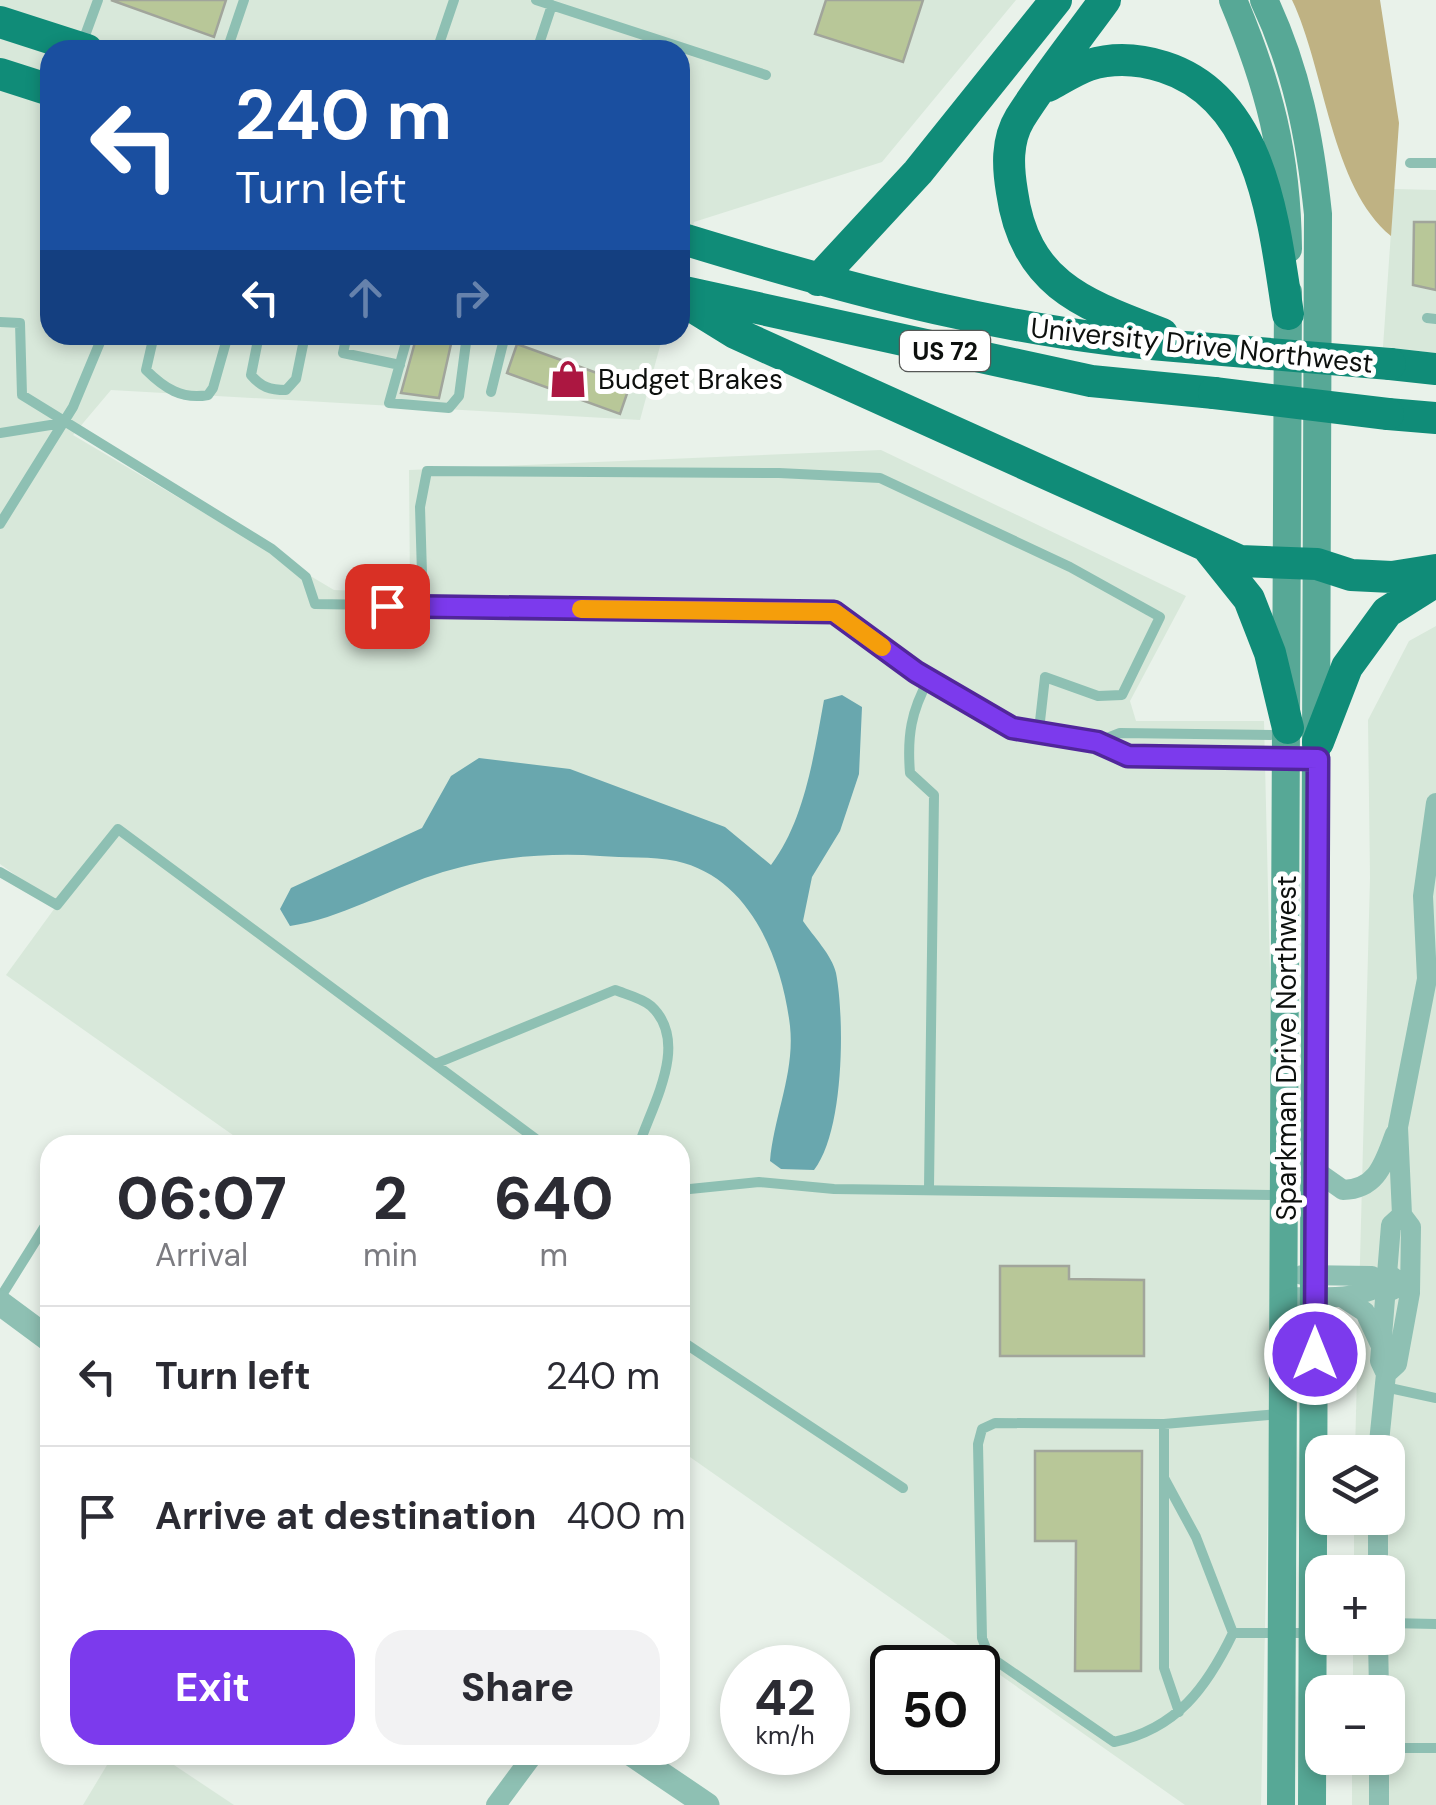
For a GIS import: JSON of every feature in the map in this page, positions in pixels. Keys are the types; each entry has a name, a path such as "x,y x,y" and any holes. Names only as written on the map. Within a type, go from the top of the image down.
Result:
{"highway":[{"path":"818,280 918,172 1056,0"},
{"path":"1105,0 1018,120 1007,162 1024,246 1049,276 1080,302 1199,348"},
{"path":"0,22 56,40"},
{"path":"1044,88 1090,65 1136,58 1178,72 1212,94 1236,124 1257,165 1273,218 1288,314"},
{"path":"0,74 40,87"},
{"name":"University Drive Northwest","path":"690,241 818,280 1020,326 1199,348 1436,369"},
{"name":"University Drive Northwest","path":"690,293 1091,380 1436,418"},
{"path":"690,305 735,333 1240,561 1301,563 1351,575 1392,578 1436,570"},
{"path":"1206,545 1248,599 1303,743"},
{"path":"1303,743 1347,667 1388,612 1436,580"}],"main road":[{"name":"Sparkman Drive Northwest","path":"1232,0 1276,114 1285,170 1301,563 1316,1171 1324,1290 1316,1555"},
{"name":"Sparkman Drive Northwest","path":"1264,0 1289,54 1309,134 1318,214 1301,563"},
{"name":"Sparkman Drive Northwest","path":"1282,1805 1286,1196 1303,743"},
{"name":"Sparkman Drive Northwest","path":"1312,1805 1313,1655"}],"street":[{"path":"1316,1171 1343,1190 1364,1187 1382,1170 1398,1127 1427,979 1423,896 1430,823 1436,804"},
{"path":"1385,1381 1397,1364 1407,1316 1412,1259 1411,1227 1402,1215 1398,1127"},
{"path":"1380,1435 1385,1381 1380,1361 1391,1225 1402,1215"},
{"path":"1285,1286 1324,1290 1388,1282 1412,1259"},
{"path":"1324,1290 1372,1276 1388,1282 1407,1316"},
{"path":"1324,1290 1365,1312 1381,1348"},
{"path":"0,1300 40,1332"},
{"path":"496,1805 526,1765"},
{"path":"648,1765 707,1805"},
{"path":"1379,1775 1380,1805"}],"lane":[{"path":"87,40 98,0"},
{"path":"230,40 244,0"},
{"path":"440,40 454,0"},
{"path":"536,0 659,40"},
{"path":"540,40 552,5"},
{"path":"690,50 766,75"},
{"path":"1410,163 1436,163"},
{"path":"0,322 20,323 25,367 22,395 272,548 306,577 315,604 834,612 929,679 1012,728 1097,742 1128,756 1303,743"},
{"path":"0,523 64,423 99,345"},
{"path":"152,345 146,370 165,390 197,397 208,395 213,388 225,345"},
{"path":"257,345 251,375 259,385 274,390 286,390 296,379 304,345"},
{"path":"345,345 343,353 400,365"},
{"path":"405,345 389,403 449,408 459,396 467,345"},
{"path":"491,392 503,345"},
{"path":"0,433 64,423"},
{"path":"423,607 420,507 428,471 779,473 880,478 1070,567 1160,618 1122,695 1098,696 1045,677 1039,730"},
{"path":"929,679 913,708 907,742 910,773 934,795 929,1188"},
{"path":"1097,742 1120,733 1303,743"},
{"path":"0,872 57,905 118,829 531,1135"},
{"path":"435,1064 615,990 650,1005 670,1036 668,1059 642,1135"},
{"path":"690,1189 759,1182 834,1189 1286,1196"},
{"path":"0,1300 40,1234"},
{"path":"690,1347 903,1488"},
{"path":"1385,1381 1436,1398"},
{"path":"1164,1478 1196,1537 1232,1633 1217,1669 1179,1712 1153,1729 1114,1742 989,1656 982,1638 978,1444 982,1429 995,1423 1164,1424 1284,1414"},
{"path":"1164,1424 1164,1668 1179,1712"},
{"path":"1405,1623 1436,1624"},
{"path":"1232,1633 1305,1633"},
{"path":"1405,1748 1436,1748"}],"shaded area":[{"path":"0,0 1016,0 882,162 694,222 690,237 690,40 40,40 40,345 660,345 640,420 111,390 73,435 334,590 410,593 409,470 881,450 1186,596 1130,701 1136,721 1264,721 1275,1185 1261,1805 1185,1805 1000,1675 1000,1645 957,1645 690,1457 690,1135 233,1135 6,975 57,905 0,864"},
{"path":"1292,0 1380,0 1399,123 1391,236 1371,215 1342,158"},
{"path":"1394,189 1436,190 1436,353 1383,347"},
{"path":"1436,626 1436,1805 1352,1805 1352,1775 1405,1775 1405,1675 1353,1675 1353,1655 1405,1655 1405,1555 1354,1555 1354,1535 1405,1535 1405,1435 1355,1435 1370,878 1368,720 1409,641"},
{"path":"107,1765 174,1765 234,1805 83,1805"}],"water":[{"path":"842,695 862,707 859,774 840,831 812,877 803,921 834,966 841,1018 837,1103 824,1153 814,1170 781,1169 770,1161 790,1060 786,1000 758,924 724,884 702,870 676,861 648,858 516,858 434,875 309,922 290,926 280,909 291,888 422,828 451,776 479,758 570,769 725,827 771,865 800,807 824,700"}],"building":[{"path":"111,0 226,0 214,37"},
{"path":"826,0 923,0 903,62 815,34"},
{"path":"1414,222 1436,222 1436,290 1413,285"},
{"path":"414,345 451,345 439,398 401,393"},
{"name":"Budget Brakes","path":"520,345 630,385 620,414 507,373"},
{"path":"1000,1266 1069,1266 1069,1279 1144,1280 1144,1356 1000,1356"},
{"path":"1035,1451 1142,1451 1141,1671 1075,1671 1076,1541 1035,1541"}],"slow traffic":[{"path":"581,609 834,612 882,647"}],"place":[{"name":"Budget Brakes","path":"568,379"}],"route":[{"path":"387,606 834,612 916,672 1012,728 1097,742 1128,756 1318,759 1315,1354"}]}
